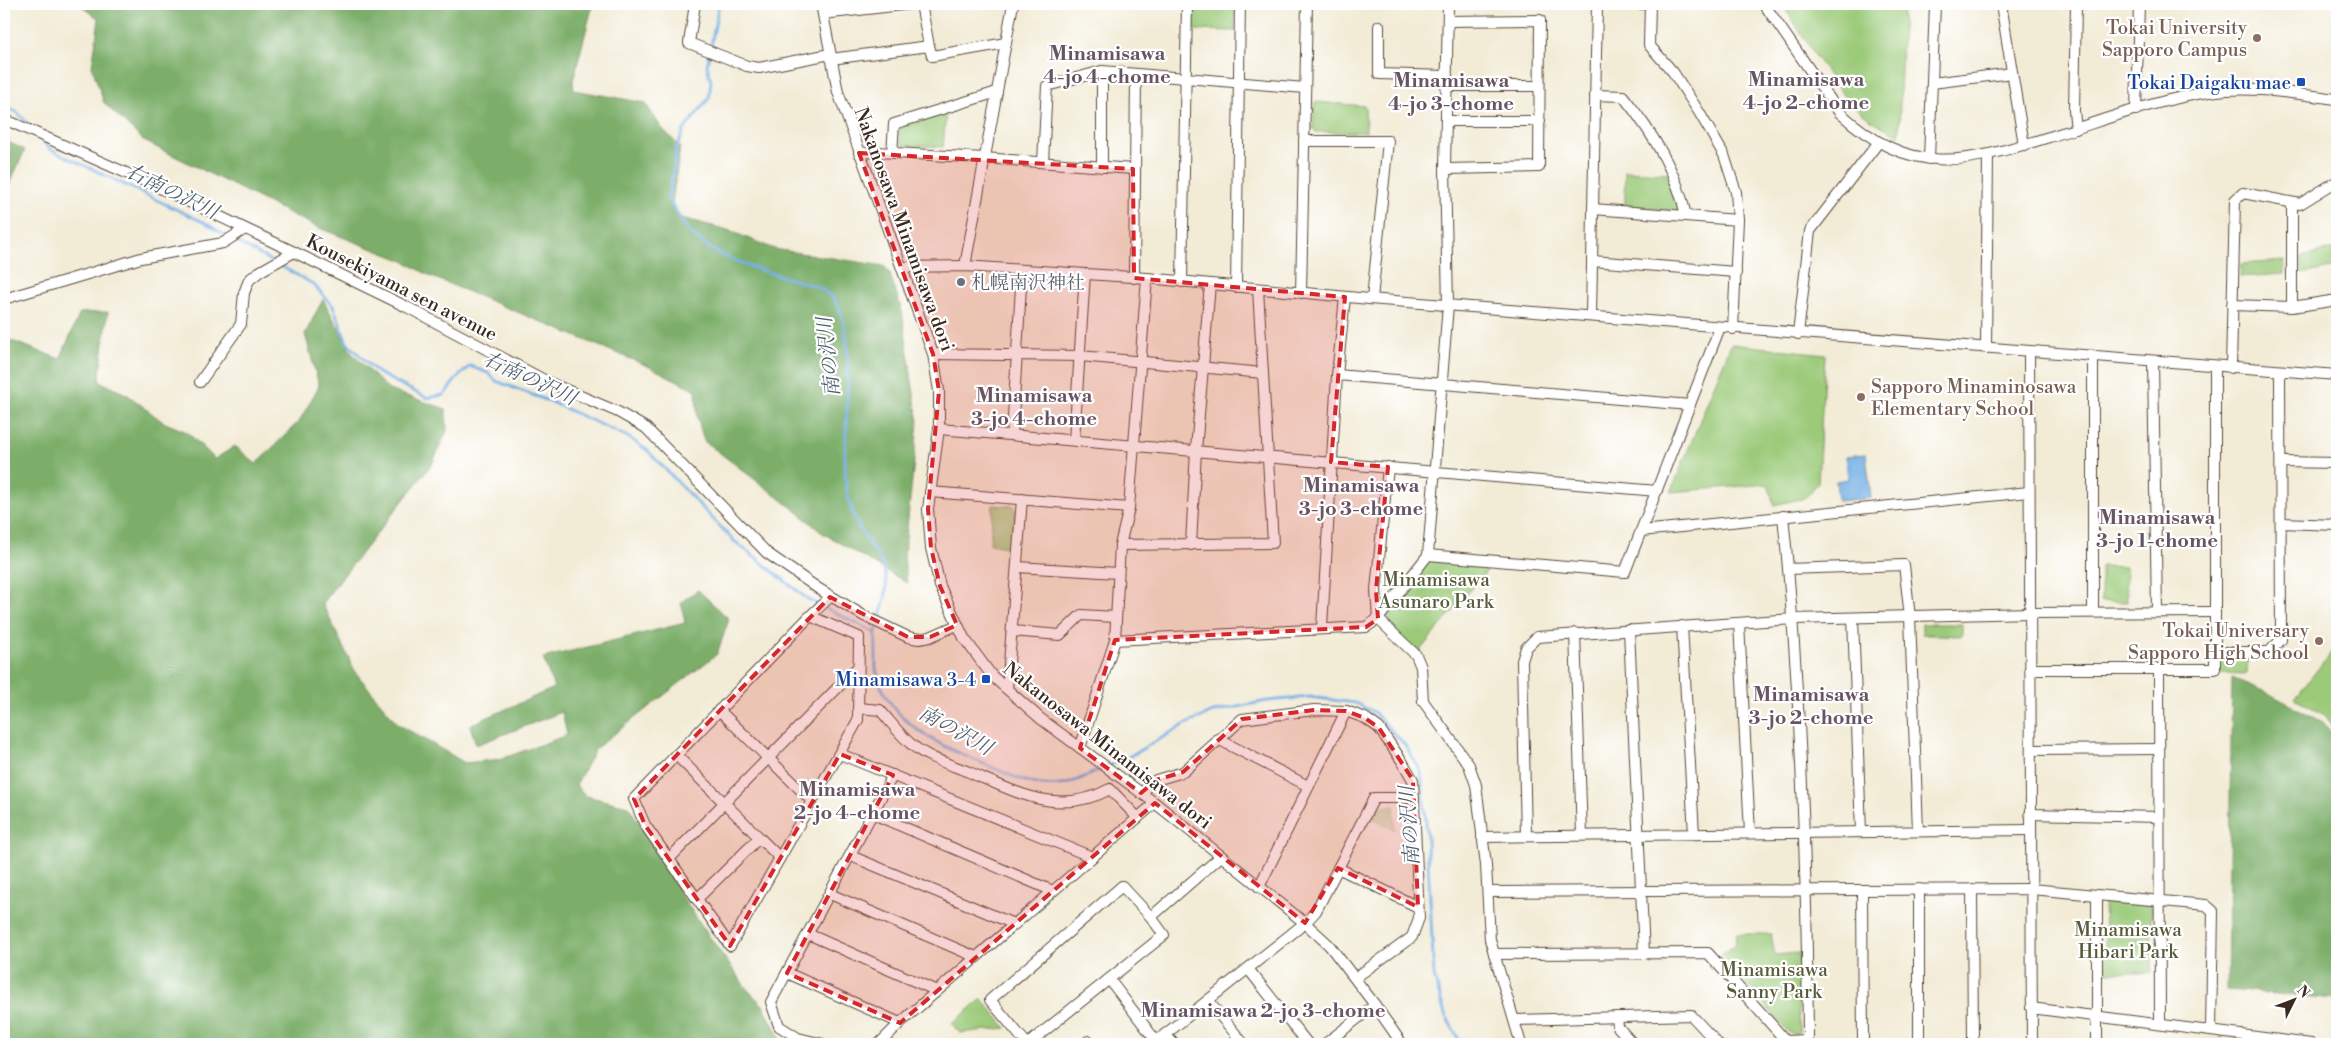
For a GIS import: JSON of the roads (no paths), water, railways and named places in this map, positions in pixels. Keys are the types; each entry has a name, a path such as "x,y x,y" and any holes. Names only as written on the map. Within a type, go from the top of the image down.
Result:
{"street":[{"path":"695,4 689,43 747,66 759,68 831,56 929,46"},
{"path":"822,9 911,4"},
{"path":"921,4 932,56 1006,43"},
{"path":"1182,282 1187,4"},
{"path":"1236,287 1240,4"},
{"path":"1302,293 1307,4"},
{"path":"1116,640 1322,627 1366,627 1378,619 1428,556 1448,305 1445,169 1448,4"},
{"path":"1591,316 1597,4"},
{"path":"1625,4 1650,4 1649,45 1674,72 1724,155 1736,192 1738,220 1733,329"},
{"path":"1764,4 1838,112 1878,143 1903,153 1929,159 1954,160 1988,156 2076,128 2188,96 2238,89 2337,99"},
{"path":"1929,159 1935,4"},
{"path":"2000,4 2024,145"},
{"path":"2076,4 2074,111 2076,128"},
{"path":"2136,110 2138,4"},
{"path":"965,266 996,92 1016,5"},
{"name":"Nakanosawa Minamisawa dori","path":"822,9 838,92 933,354 939,391 939,429 928,509 931,548 940,586 957,626 992,676 1041,719 1155,803 1220,857 1306,923 1329,945 1402,1044"},
{"path":"1445,169 1539,167 1540,120 1540,20 1448,21"},
{"path":"1379,26 1379,74 1447,81 1539,86"},
{"path":"1043,162 1048,86 1102,71 1305,88"},
{"path":"1102,71 1102,167"},
{"path":"1932,83 2012,73"},
{"path":"1134,278 1133,169 1136,75"},
{"path":"892,153 894,124 996,92"},
{"path":"1595,95 1623,96 1645,123 1683,197 1686,216"},
{"name":"Kousekiyama sen avenue","path":"4,119 158,187 294,252 405,306 548,382 618,412 646,428 767,553 830,597 864,616 908,637 920,639 957,626"},
{"path":"1446,121 1540,120"},
{"path":"1304,141 1388,141 1372,299"},
{"path":"1798,334 1810,231 1878,143"},
{"path":"859,154 892,153 984,158 1133,169"},
{"path":"1986,348 1988,156"},
{"path":"2231,368 2234,200 2243,193 2292,204 2300,204 2336,183"},
{"path":"2292,204 2292,307"},
{"path":"1593,209 1738,220"},
{"path":"4,299 142,258 223,243 245,229"},
{"path":"200,382 241,324 244,293 249,280 294,252"},
{"path":"1592,261 1736,272"},
{"path":"903,267 965,266 1147,278 1345,297 1720,328 2337,375"},
{"path":"1012,434 1022,270"},
{"path":"1074,440 1085,274"},
{"path":"1080,748 1116,640 1120,546 1130,508 1147,278"},
{"path":"1191,545 1196,450 1210,284"},
{"path":"1120,546 1273,543 1258,289"},
{"path":"1322,627 1331,462 1345,297"},
{"path":"2232,306 2292,307 2337,300"},
{"path":"1428,556 1625,572 1720,328"},
{"path":"2030,351 2032,1044"},
{"path":"933,354 1080,356 1262,372"},
{"path":"2093,357 2093,612"},
{"path":"2154,362 2157,612"},
{"path":"2030,669 2215,669 2216,367"},
{"path":"2215,652 2269,652 2281,640 2280,371"},
{"path":"1337,376 1690,405"},
{"path":"939,429 1657,490"},
{"path":"2281,462 2337,463"},
{"path":"1388,467 1376,590 1378,619 1416,655 1421,667 1423,701 1469,765 1476,785 1488,892 1490,940 1522,1044"},
{"path":"930,492 1130,508"},
{"path":"1641,531 2029,492"},
{"path":"1007,689 1022,499"},
{"path":"1494,954 1708,953 1786,1041 1808,1042 1805,833 1794,620 1783,516"},
{"path":"2281,523 2337,525"},
{"path":"1788,569 1904,565 1910,617 1918,832"},
{"path":"1017,567 1118,573"},
{"path":"810,616 859,637 858,720 730,946 645,825 634,799 810,616 830,597"},
{"path":"1526,836 1522,661 1526,648 1537,637 1794,620 2030,613 2215,612"},
{"path":"1012,631 1060,635 1081,616 1116,617"},
{"path":"1853,618 1861,832"},
{"path":"1739,623 1750,834"},
{"path":"1682,626 1694,834"},
{"path":"1629,630 1644,954"},
{"path":"1575,633 1582,835"},
{"path":"669,859 858,667"},
{"path":"2159,669 2160,1023"},
{"path":"858,708 880,710 911,744 932,757 1034,799 1071,802 1100,795 1110,790 1138,818"},
{"path":"719,710 812,801"},
{"path":"1141,793 1156,780 1183,772 1242,719 1314,710 1346,711 1365,718 1379,728 1413,780 1419,918 1412,937 1355,978"},
{"path":"1259,887 1346,711"},
{"path":"1218,739 1308,786"},
{"path":"2030,750 2159,749"},
{"path":"840,754 1092,857"},
{"path":"676,755 780,858"},
{"path":"823,1044 798,1038 779,1026 771,1002 893,775"},
{"path":"1109,979 1154,1043 1249,970 1306,923 1316,911 1374,798 1414,798"},
{"path":"879,1044 900,1023 1155,803"},
{"path":"873,814 1053,891"},
{"path":"2030,814 2159,817"},
{"path":"1482,836 2030,830"},
{"path":"697,899 759,838"},
{"path":"850,856 1014,924"},
{"path":"1151,917 1220,857"},
{"path":"1338,868 1418,907"},
{"path":"1122,886 1151,917 1164,935 1027,1044 990,1000 1122,886"},
{"path":"1919,889 1919,1044"},
{"path":"1972,889 1974,1044"},
{"path":"1488,892 2031,889 2206,905 2213,911 2211,1030"},
{"path":"1862,890 1862,1044"},
{"path":"830,894 976,957"},
{"path":"2097,895 2097,1044"},
{"path":"808,934 937,991"},
{"path":"1249,970 1308,1044"},
{"path":"787,973 900,1023"},
{"path":"1208,1001 1244,1044"},
{"path":"1325,1044 1375,1005"},
{"path":"2032,1008 2160,1023 2298,1044 2311,1044"},
{"path":"1516,1020 1690,1014 1718,1044"},
{"path":"1617,1017 1618,1027 1633,1044"},
{"path":"1165,1034 1174,1044"}],"water":[{"path":"1866,454 1871,498 1838,501 1836,481 1848,479 1846,456"}],"waterway":[{"name":"南の沢川","path":"719,4 707,66 711,81 709,98 684,130 676,149 668,198 690,232 700,241 740,263 818,287 828,293 835,301 842,315 848,357 845,449 847,494 852,512 860,529 882,562 886,581 884,603 876,632 876,669 883,690 892,705 904,719 933,740 949,749 1020,779 1040,785 1061,785 1103,768"},
{"name":"右南の沢川","path":"4,106 18,113 31,127"},
{"name":"右南の沢川","path":"43,141 50,149 205,223 228,237"},
{"name":"右南の沢川","path":"233,240 271,261"},
{"name":"右南の沢川","path":"277,264 313,284 333,306 347,343 378,373 427,398 444,395 457,378 470,366 488,373 496,381 551,402 628,437 647,450 733,540 809,600 876,633"},
{"name":"南の沢川","path":"1109,766 1125,759 1184,725 1213,712 1267,701 1310,697 1355,703 1374,712 1405,745 1421,772 1426,822 1434,976 1445,1014 1461,1044"}],"place":[{"name":"Tokai University Sapporo Campus","path":"2257,38"},
{"name":"Tokai Daigaku mae","path":"2301,82"},
{"name":"札幌南沢神社","path":"961,282"},
{"name":"Sapporo Minaminosawa Elementary School","path":"1861,397"},
{"name":"Tokai Universary Sapporo High School","path":"2319,641"},
{"name":"Minamisawa 3-4","path":"986,679"}],"district":[{"name":"Minamisawa 4-jo 4-chome","path":"1107,64"},
{"name":"Minamisawa 4-jo 2-chome","path":"1806,90"},
{"name":"Minamisawa 4-jo 3-chome","path":"1451,92"},
{"name":"Minamisawa 3-jo 4-chome","path":"1034,406"},
{"name":"Minamisawa 3-jo 3-chome","path":"1361,496"},
{"name":"Minamisawa 3-jo 1-chome","path":"2157,528"},
{"name":"Minamisawa 3-jo 2-chome","path":"1811,706"},
{"name":"Minamisawa 2-jo 4-chome","path":"857,800"},
{"name":"Minamisawa 2-jo 3-chome","path":"1263,1010"}],"park label":[{"name":"Minamisawa Asunaro Park","path":"1436,590"},
{"name":"Minamisawa Hibari Park","path":"2128,940"},
{"name":"Minamisawa Sanny Park","path":"1774,980"}]}
